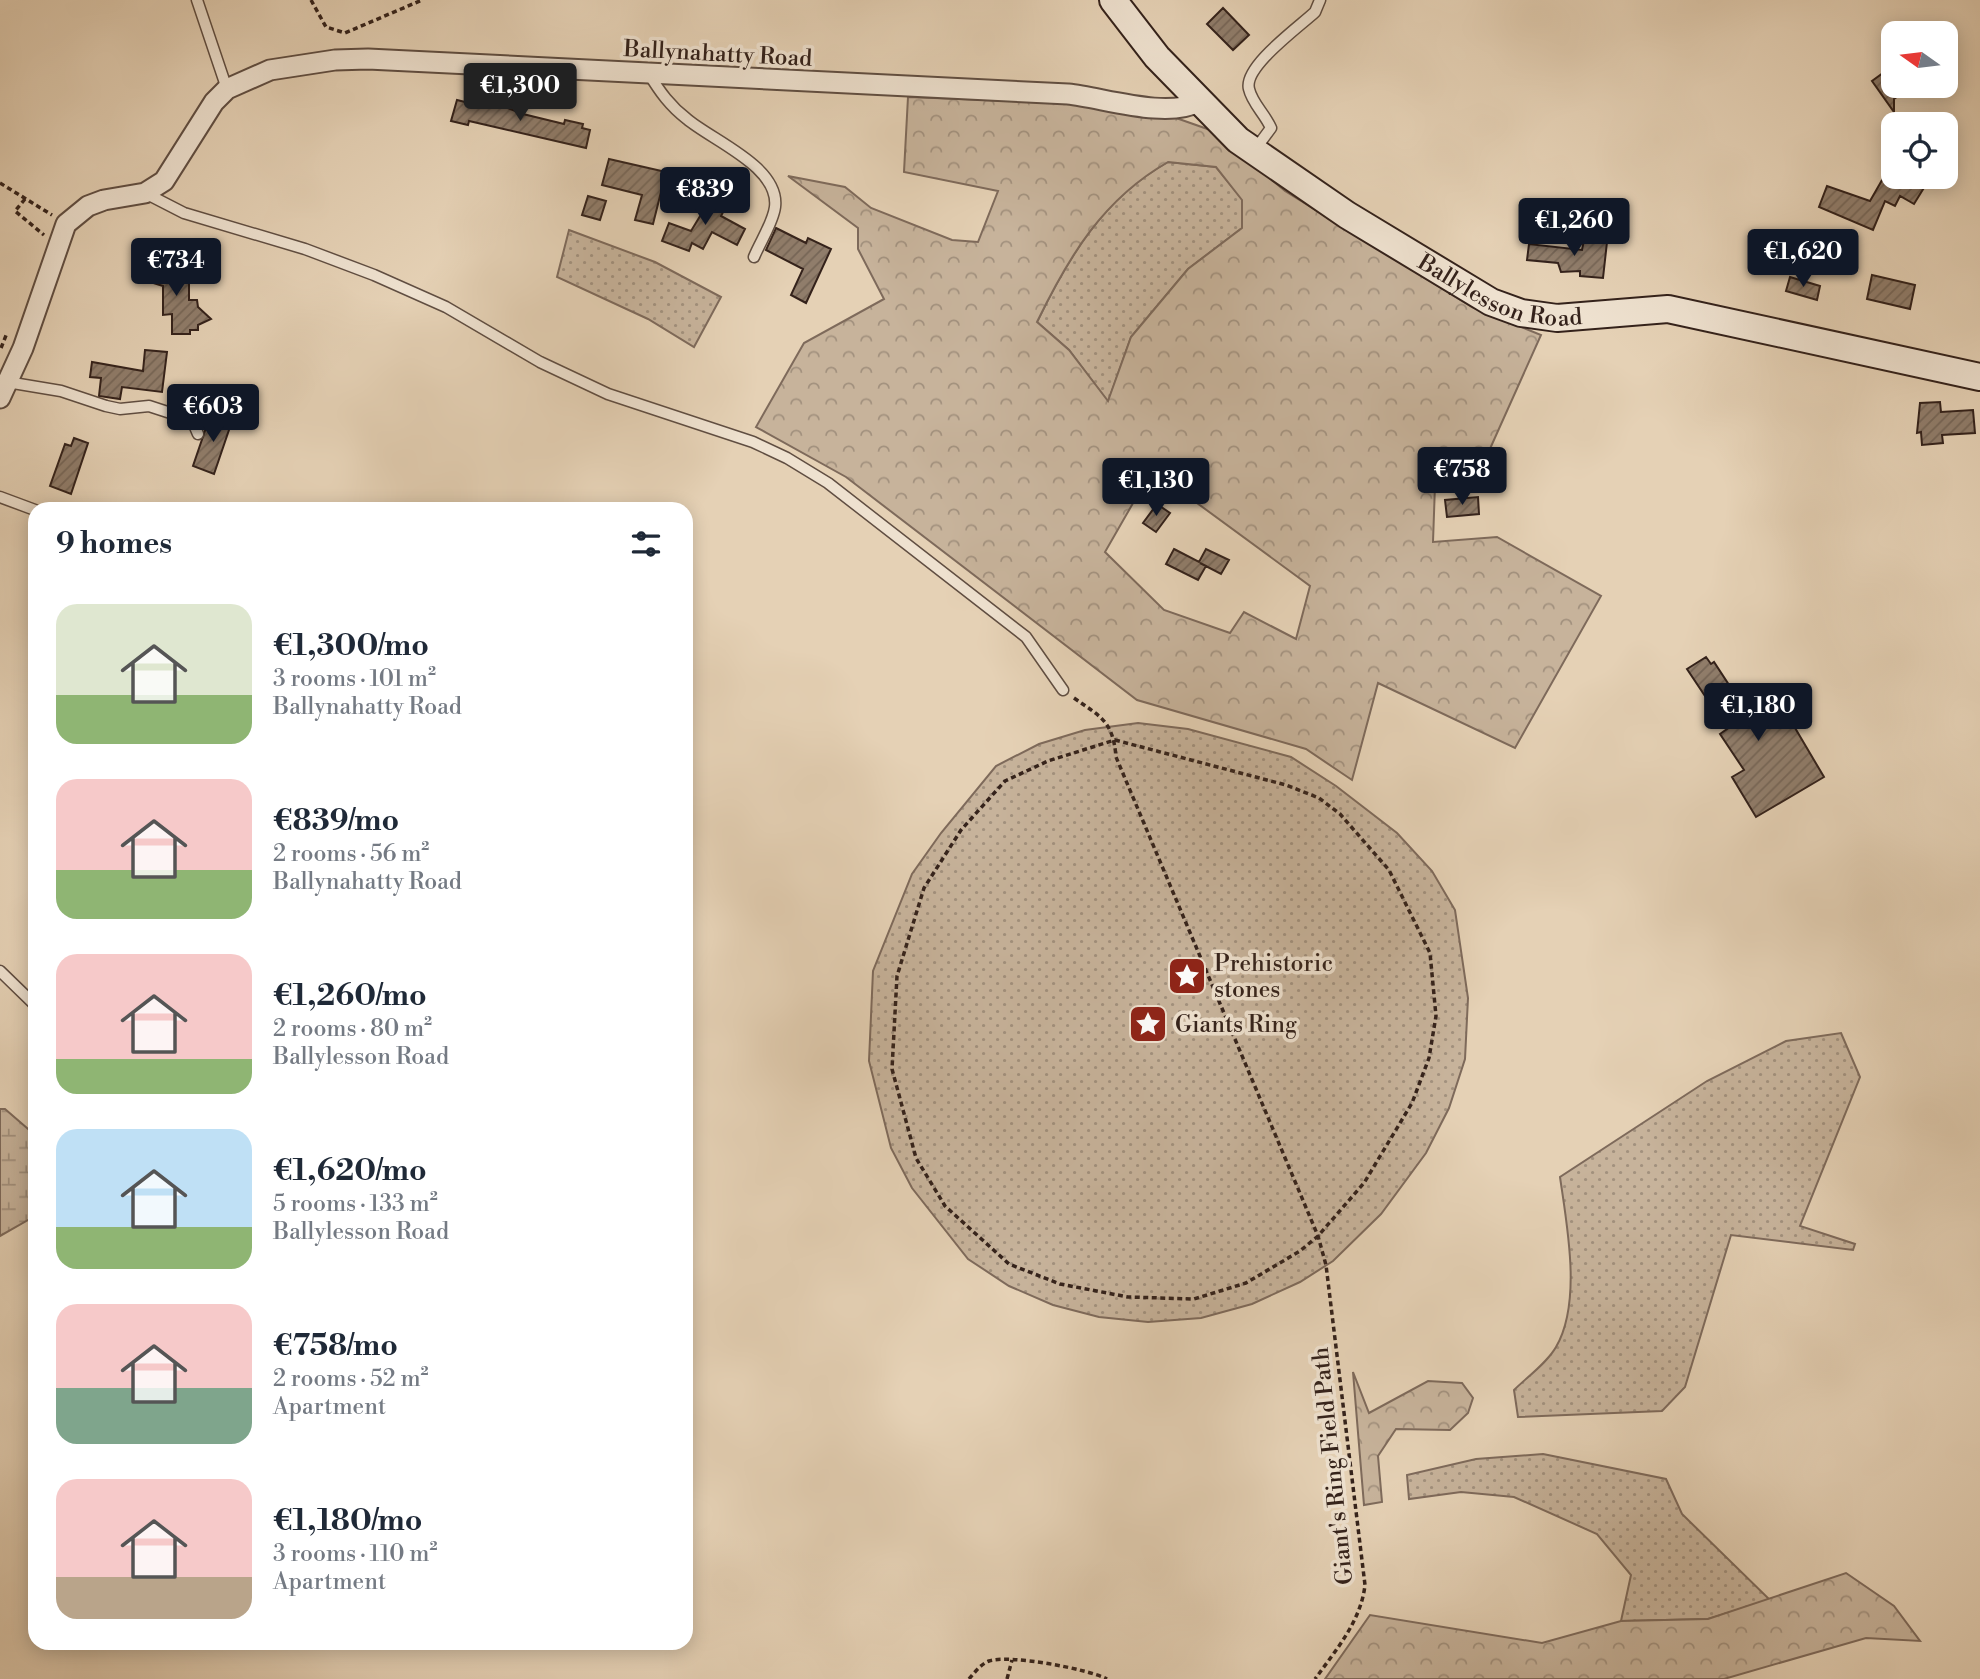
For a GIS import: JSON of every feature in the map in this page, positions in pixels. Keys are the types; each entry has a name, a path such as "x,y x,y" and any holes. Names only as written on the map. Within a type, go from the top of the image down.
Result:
{"main road":[{"name":"Ballylesson Road","path":"1114,0 1129,25 1198,102 1254,152 1315,195 1463,288 1521,313 1557,318 1668,309 1980,377"}],"street":[{"name":"Ballynahatty Road","path":"145,193 164,181 214,102 227,89 270,70 335,60 1068,94 1156,108 1178,108 1198,102"},
{"path":"4,390 27,337 66,224 88,206 104,200 145,193"}],"lane":[{"path":"197,0 227,89"},
{"path":"1254,152 1270,128 1265,114 1249,93 1247,83 1253,69 1315,12 1320,0"},
{"path":"649,74 663,98 687,120 754,166 771,183 775,208 754,257"},
{"path":"145,193 184,213 304,249 373,275 446,307 540,362 608,394 753,442 787,458 828,483 1026,637 1063,690"},
{"path":"4,390 61,391 106,407 120,409 149,405 192,420 198,433"},
{"path":"0,497 28,507"},
{"path":"0,971 28,998"}],"path":[{"path":"311,0 326,27 345,33 422,0"},
{"path":"0,183 66,224"},
{"path":"25,199 15,211 43,230 45,236"},
{"path":"0,350 8,332"},
{"path":"1063,690 1107,722 1115,740"},
{"path":"1115,740 1286,785 1319,798 1340,814 1389,870 1430,953 1436,1016 1429,1058 1412,1103 1364,1182 1318,1236 1300,1251 1246,1283 1194,1299 1128,1297 1060,1284 1009,1264 945,1206 916,1158 892,1069 897,976 924,888 961,830 1005,781 1048,761 1115,740"},
{"name":"Giant's Ring Field Path","path":"1115,740 1116,757 1318,1236 1326,1265 1365,1585 1363,1605 1354,1622 1315,1679"},
{"path":"970,1679 980,1667 991,1660 1064,1667 1107,1679"},
{"path":"1007,1679 1012,1660"}],"green space":[{"path":"908,97 1060,103 1162,113 1213,131 1285,191 1472,307 1541,335 1489,451 1435,485 1433,542 1497,537 1601,596 1515,748 1378,683 1352,780 1306,749 1137,700 846,477 756,427 804,343 884,299 858,249 858,228 788,176 845,187 871,208 952,240 978,242 998,191 904,172","holes":["1168,162 1216,167 1242,200 1242,228 1188,269 1131,337 1108,401 1069,350 1037,322 1075,252 1106,211 1145,177","1152,470 1310,586 1296,639 1244,612 1230,633 1164,610 1105,552"]},
{"path":"1168,162 1216,167 1242,199 1242,228 1188,269 1131,337 1108,402 1069,350 1037,322 1075,252 1106,211 1145,177"},
{"path":"569,230 655,262 721,297 694,347 648,319 557,277"},
{"path":"1138,723 1188,729 1291,757 1336,786 1397,833 1432,871 1455,910 1468,998 1465,1059 1449,1108 1426,1153 1381,1214 1333,1261 1300,1282 1252,1304 1201,1318 1148,1322 1099,1317 1053,1305 1009,1286 968,1259 912,1188 891,1148 869,1061 873,971 912,874 941,833 996,766 1039,744 1085,730"},
{"path":"1841,1033 1860,1077 1800,1226 1855,1244 1853,1250 1731,1235 1685,1387 1662,1411 1518,1417 1514,1390 1552,1353 1564,1329 1569,1308 1570,1264 1560,1177 1707,1081 1786,1041"},
{"path":"0,1109 5,1109 28,1129 28,1220 0,1236"},
{"path":"1353,1372 1369,1413 1428,1381 1462,1383 1473,1398 1468,1413 1450,1430 1396,1429 1378,1456 1382,1502 1364,1505"},
{"path":"1543,1454 1666,1479 1682,1514 1770,1600 1708,1619 1621,1621 1631,1575 1597,1534 1514,1497 1461,1492 1409,1499 1407,1475 1476,1459"},
{"path":"1846,1573 1894,1606 1920,1641 1866,1638 1724,1679 1325,1679 1370,1615 1542,1643 1621,1621 1708,1619"}],"building":[{"path":"1223,8 1249,35 1233,50 1207,24"},
{"path":"1881,74 1881,94 1872,81"},
{"path":"479,97 523,114 564,124 565,120 583,124 582,128 590,130 586,148 469,121 468,125 451,121 457,100 477,105"},
{"path":"1884,98 1895,98 1894,112"},
{"path":"609,159 666,172 653,224 635,220 642,195 602,185"},
{"path":"1881,182 1881,189 1923,189 1914,204 1900,196 1895,206 1885,201 1873,230 1819,207 1827,186 1870,201"},
{"path":"714,193 729,201 721,216 745,229 737,245 712,232 703,249 692,243 689,251 662,241 669,223 691,231"},
{"path":"588,196 606,201 600,220 582,215"},
{"path":"776,228 806,243 808,238 831,249 806,303 791,295 803,269 766,250"},
{"path":"1584,240 1607,242 1603,278 1580,276 1580,271 1561,272 1558,263 1527,260 1529,244 1582,250"},
{"path":"151,257 173,264 168,278 189,278 189,300 197,300 198,307 211,319 198,325 198,330 190,330 190,334 172,334 172,314 163,315 163,286 144,280"},
{"path":"1872,275 1915,285 1910,309 1867,299"},
{"path":"1790,277 1820,286 1817,300 1786,291"},
{"path":"145,350 167,352 162,392 122,387 120,399 99,396 101,378 90,377 92,362 143,371"},
{"path":"1940,402 1941,412 1973,410 1975,433 1942,435 1943,443 1922,445 1921,432 1917,433 1920,403"},
{"path":"211,413 232,421 214,474 193,466"},
{"path":"74,438 88,443 71,494 50,486 65,444 71,446"},
{"path":"1478,497 1479,514 1447,517 1445,500"},
{"path":"1157,504 1170,513 1156,532 1143,523"},
{"path":"1174,549 1199,562 1206,549 1229,560 1221,574 1206,566 1198,580 1166,564"},
{"path":"1706,657 1711,664 1714,662 1735,694 1738,692 1747,705 1760,696 1765,704 1770,701 1779,715 1785,711 1824,777 1756,817 1732,777 1744,770 1720,734 1727,729 1687,669"}],"place":[{"name":"Prehistoric stones","path":"1187,976"},
{"name":"Giants Ring","path":"1148,1024"}]}
